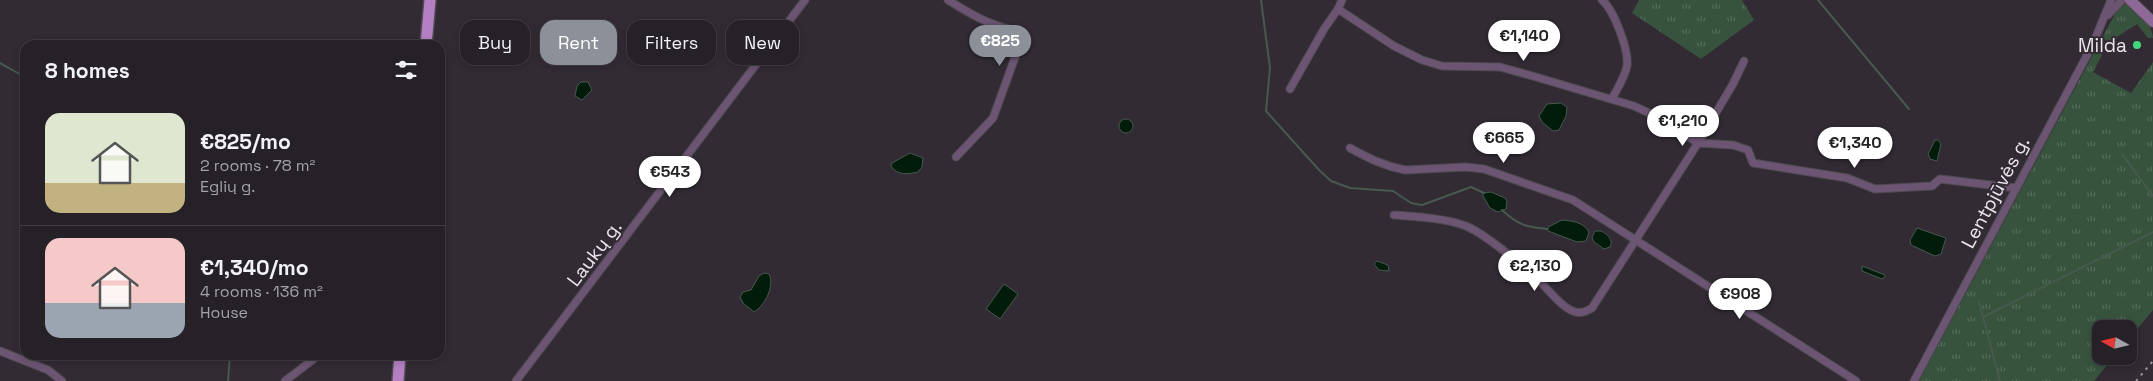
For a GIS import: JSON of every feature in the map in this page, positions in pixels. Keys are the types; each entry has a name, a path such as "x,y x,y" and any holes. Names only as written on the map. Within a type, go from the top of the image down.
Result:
{"highway":[{"path":"426,40 430,0"},
{"path":"398,381 400,360"}],"main road":[{"path":"2130,0 2151,20"},
{"path":"2141,0 2151,20"}],"street":[{"name":"Laukų g.","path":"516,381 805,0"},
{"path":"948,0 977,18 995,26 1013,30 1018,39 1017,52 993,118 956,157"},
{"path":"1290,89 1324,28 1338,10 1342,0"},
{"path":"1602,0 1614,14 1626,55 1626,66 1612,99"},
{"name":"Lentpjūvės g.","path":"1914,381 2105,19 2111,0"},
{"name":"Lentpjūvės g.","path":"2105,19 2122,0"},
{"path":"1338,10 1394,46 1422,60 1442,66 1500,68 1612,99 1634,106 1660,118 1698,143 1733,145 1748,150 1753,163 1848,178 1876,189 1932,186 1940,180 2016,188"},
{"path":"1394,215 1436,219 1467,227 1488,240 1538,280 1568,308 1577,313 1585,312 1592,308 1698,143 1734,84 1744,61"},
{"path":"1350,148 1379,164 1405,170 1484,169 1574,200 1856,381"},
{"path":"0,351 20,359"},
{"path":"23,360 48,370 62,381"},
{"path":"285,381 312,360"}],"green space":[{"path":"1639,0 1742,0 1754,20 1701,59 1632,13"},
{"path":"2123,3 2133,7 2143,16 2153,38 2148,38 2137,24 2109,42 2102,38 2120,5"},
{"path":"2096,49 2103,53 2093,72 2131,93 2153,62 2153,310 2138,328 2138,320 2092,320 2092,365 2107,365 2094,381 1919,381"}],"shaded area":[{"path":"581,82 588,82 592,90 582,100 575,96 577,86"},
{"path":"1561,103 1567,107 1566,116 1559,130 1553,131 1542,122 1539,116 1547,104"},
{"path":"1123,119 1129,119 1133,126 1129,133 1123,133 1119,129 1119,123"},
{"path":"1935,140 1938,140 1941,144 1937,161 1930,159 1928,154"},
{"path":"910,153 923,158 922,167 918,172 900,173 891,166 892,163"},
{"path":"1491,192 1505,198 1507,201 1506,209 1498,212 1490,208 1483,193"},
{"path":"1562,220 1584,226 1589,232 1586,241 1577,242 1548,231 1548,227"},
{"path":"1917,228 1946,238 1941,254 1935,256 1911,245 1910,240"},
{"path":"1595,231 1601,231 1608,236 1611,242 1610,247 1604,249 1594,242 1592,237"},
{"path":"1377,261 1388,265 1389,271 1379,270 1374,264"},
{"path":"1862,266 1885,275 1885,277 1882,279 1862,271"},
{"path":"764,273 769,274 771,279 770,289 762,305 754,312 743,303 740,297 743,292 751,290 759,276"},
{"path":"1004,284 1018,294 1000,319 986,309"}],"waterway":[{"path":"1261,0 1270,68 1266,111 1331,181 1350,188 1393,191 1411,203 1422,205 1471,187 1484,193"},
{"path":"1818,0 1909,109"},
{"path":"0,63 20,74"},
{"path":"2122,154 2153,196"},
{"path":"1502,210 1523,224 1547,229"},
{"path":"1983,317 2153,232"},
{"path":"1979,302 2000,381"},
{"path":"228,381 230,360"}],"railway":[{"path":"2136,381 2153,361"}],"place":[{"name":"Milda","path":"2137,45"}]}
